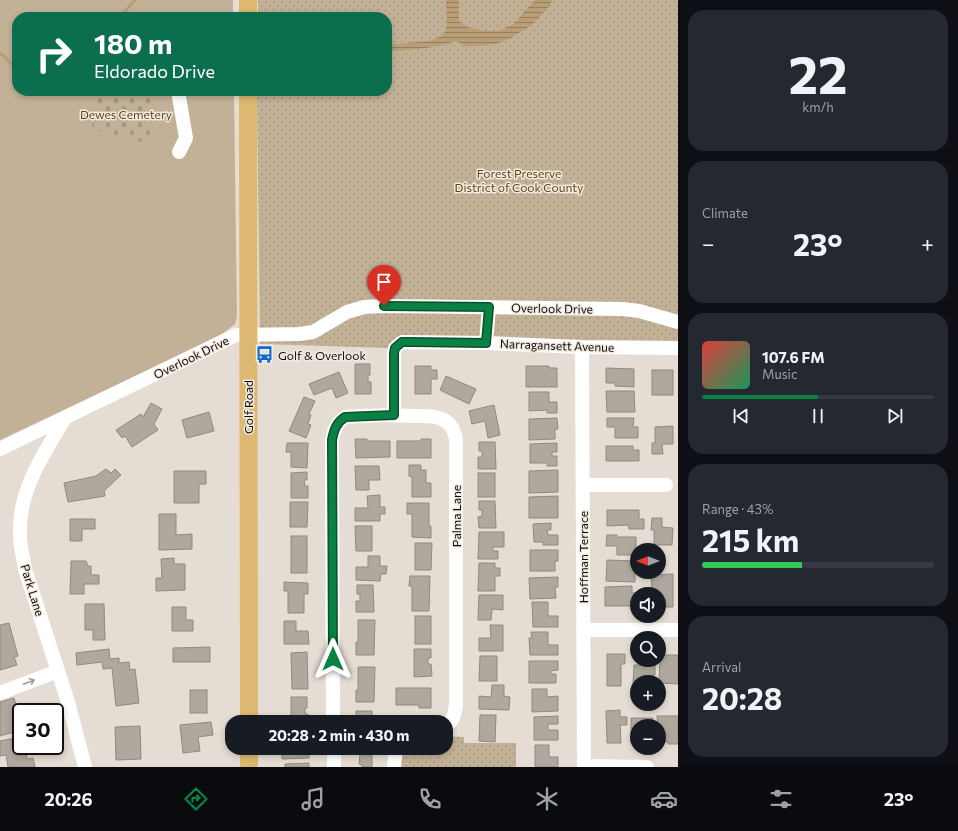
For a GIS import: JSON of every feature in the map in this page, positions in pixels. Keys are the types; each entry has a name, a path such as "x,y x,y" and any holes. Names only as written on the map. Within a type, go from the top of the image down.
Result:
{"main road":[{"path":"248,0 248,12"},
{"name":"Golf Road","path":"248,96 249,715"},
{"path":"249,755 249,767"}],"street":[{"path":"179,96 186,138 179,152"},
{"name":"Overlook Drive","path":"0,449 236,335 283,335 313,332 347,312 364,307 623,309 639,311 678,322"},
{"path":"486,343 489,307"},
{"name":"Narragansett Avenue","path":"394,415 394,353 395,348 402,342 678,348"},
{"name":"Hoffman Terrace","path":"582,347 584,766"},
{"name":"Palma Lane","path":"333,715 332,440 334,430 338,422 345,417 394,415 434,416 442,418 449,423 453,429 456,439 456,704 453,718"},
{"name":"Park Lane","path":"65,418 30,480 24,498 20,529 21,547 25,569 68,702 85,767"},
{"path":"583,486 666,485"},
{"path":"583,630 678,630"},
{"path":"0,693 58,671"},
{"path":"334,755 334,767"},
{"path":"394,767 395,755"},
{"path":"584,766 647,767"}],"green space":[{"path":"0,0 233,0 233,12 12,12 12,96 234,96 237,317 235,324 218,337 0,440"},
{"name":"Forest Preserve District of Cook County","path":"258,0 678,0 678,343 392,342 388,348 260,344 257,96 392,96 392,12 258,12"},
{"name":"Dewes Cemetery","path":"98,96 152,96 150,144 92,129 95,98"},
{"path":"453,736 464,737 464,743 516,743 516,767 400,767 401,755 453,755"}],"shaded area":[{"path":"446,0 459,0 459,20 461,23 468,27 484,31 499,31 513,24 535,0 552,0 550,5 533,24 513,37 497,44 467,47 456,41 431,47 392,51 392,45 428,41 444,35 447,23"}],"building":[{"path":"355,364 370,364 370,375 368,375 368,382 371,382 371,394 355,394"},
{"path":"415,366 431,366 431,370 437,370 437,379 431,379 431,394 415,394"},
{"path":"526,366 549,366 549,368 557,368 557,387 526,387"},
{"path":"606,368 634,369 634,387 615,386 615,383 606,383"},
{"path":"652,370 673,370 673,395 652,395"},
{"path":"339,372 348,393 336,398 332,388 314,395 309,384"},
{"path":"446,376 476,389 469,404 440,390"},
{"path":"606,391 634,391 635,412 607,412"},
{"path":"529,392 549,392 549,402 557,402 557,413 547,413 547,410 529,411"},
{"path":"304,397 315,401 309,414 311,415 308,424 311,425 306,438 289,431"},
{"path":"151,403 162,409 154,424 158,430 132,447 125,436 122,438 116,430 141,414 143,417"},
{"path":"494,405 500,435 488,438 485,421 472,424 469,411"},
{"path":"209,412 214,431 187,438 182,420"},
{"path":"557,418 558,429 555,429 555,439 529,440 529,419"},
{"path":"607,418 634,418 633,427 638,427 638,438 615,438 615,427 607,427"},
{"path":"673,426 673,444 662,444 663,454 652,454 652,443 655,443 655,427"},
{"path":"355,439 367,439 367,441 390,441 390,457 356,458"},
{"path":"421,439 431,439 431,458 397,458 397,441 421,441"},
{"path":"479,442 495,442 496,469 478,469 478,457 482,457 482,451 479,451"},
{"path":"287,443 308,443 307,468 291,467 291,452 286,452"},
{"path":"557,443 557,452 552,452 552,456 557,456 557,466 547,466 547,463 530,463 530,444"},
{"path":"606,446 633,446 633,450 639,450 639,461 606,461"},
{"path":"409,465 421,465 421,470 426,470 426,483 431,483 431,497 412,497 412,477 409,476"},
{"path":"355,466 379,466 380,480 369,480 369,490 356,490"},
{"path":"106,469 111,473 115,469 121,475 104,491 105,496 68,502 64,483 96,476"},
{"path":"558,470 558,492 529,493 529,471"},
{"path":"174,471 206,471 206,484 199,484 199,503 174,503"},
{"path":"307,472 307,480 304,480 305,486 308,486 308,498 291,498 291,473"},
{"path":"478,473 495,473 495,497 478,497"},
{"path":"380,495 380,507 385,507 385,514 380,514 380,521 355,521 355,508 368,508 367,496"},
{"path":"558,496 558,518 529,518 529,497"},
{"path":"479,501 495,501 496,528 479,528 478,517 482,516 482,510 479,510"},
{"path":"290,502 308,502 307,527 290,527"},
{"path":"407,503 429,503 429,526 431,526 431,538 412,537 412,514 407,514"},
{"path":"607,510 639,510 639,519 644,519 644,529 629,529 628,525 607,526"},
{"path":"159,514 176,514 176,535 192,534 192,549 159,550"},
{"path":"652,518 662,518 662,527 673,528 672,545 666,545 666,543 654,543 654,530 651,530"},
{"path":"70,519 95,519 95,529 82,529 82,541 70,541"},
{"path":"551,523 551,530 547,530 548,535 558,535 558,545 543,545 543,542 534,542 533,524"},
{"path":"355,526 372,526 372,551 356,551"},
{"path":"479,532 504,532 504,547 493,547 493,551 498,551 498,559 478,559"},
{"path":"607,535 617,535 617,537 636,537 636,543 630,543 630,555 617,555 617,546 606,546"},
{"path":"291,536 307,536 307,573 291,573"},
{"path":"415,543 432,543 431,570 415,570"},
{"path":"530,550 558,550 558,561 555,561 555,571 530,571"},
{"path":"368,556 380,556 380,566 387,566 386,574 381,574 380,581 356,580 356,567 368,567"},
{"path":"174,558 174,564 185,564 185,590 156,591 156,578 162,578 161,559"},
{"path":"607,560 630,561 630,579 635,579 635,582 606,581"},
{"path":"71,561 86,561 88,566 91,566 91,575 99,575 99,584 84,584 84,594 70,594"},
{"path":"479,563 495,563 495,568 500,568 500,576 495,576 495,591 478,591"},
{"path":"666,574 673,574 673,607 666,607 666,587 652,587 651,579 666,579"},
{"path":"410,576 430,576 429,611 412,611 412,586 409,586"},
{"path":"558,577 558,587 555,587 556,598 530,599 529,578"},
{"path":"284,582 308,583 308,594 304,594 304,613 288,613 288,591 284,591"},
{"path":"357,585 373,585 374,612 356,612 356,601 360,601 360,594 357,594"},
{"path":"632,586 630,587 630,606 605,606 605,587"},
{"path":"479,595 503,595 503,610 492,609 491,620 478,620"},
{"path":"532,602 548,602 548,616 558,616 558,627 533,627"},
{"path":"85,604 104,604 105,640 93,640 93,630 85,630"},
{"path":"172,607 186,607 186,620 193,620 193,631 172,631"},
{"path":"415,616 431,616 431,644 415,644"},
{"path":"358,620 375,620 374,655 356,655 356,642 358,642"},
{"path":"284,621 296,621 296,631 308,631 309,644 284,644"},
{"path":"9,623 18,656 14,657 17,665 0,670 0,625"},
{"path":"490,625 503,625 503,651 479,651 479,638 491,638"},
{"path":"531,632 548,632 548,645 558,645 558,655 530,655 529,638 532,638"},
{"path":"210,647 210,662 173,662 173,648"},
{"path":"109,649 110,659 119,658 119,663 129,662 130,670 135,669 139,703 116,706 112,668 103,669 102,662 77,665 76,653"},
{"path":"414,649 431,649 431,658 428,658 428,664 431,664 432,676 414,677"},
{"path":"307,652 308,689 292,689 291,653"},
{"path":"607,654 625,654 625,664 621,664 621,686 607,686"},
{"path":"666,655 678,655 678,684 666,683 666,675 659,675 660,667 666,667"},
{"path":"480,656 497,656 497,681 479,681"},
{"path":"529,661 558,661 558,670 551,671 551,674 556,674 556,683 529,683"},
{"path":"358,667 375,667 374,702 356,702 356,690 358,690"},
{"path":"634,667 655,667 655,675 633,675"},
{"path":"492,685 504,685 504,696 510,697 509,710 479,709 479,696 491,697"},
{"path":"396,688 431,688 431,708 419,708 419,705 396,705"},
{"path":"532,689 547,689 547,697 558,696 558,711 532,712"},
{"path":"190,690 207,690 207,713 190,713"},
{"path":"291,697 307,697 307,708 305,708 305,714 308,715 291,715"},
{"path":"14,698 15,703 12,703 12,733 0,736 0,702"},
{"path":"620,710 620,717 627,717 627,725 620,725 621,743 607,743 606,711"},
{"path":"356,711 372,711 372,715 356,715"},
{"path":"480,715 496,715 495,742 479,741"},
{"path":"558,716 558,724 548,724 548,730 558,730 558,740 534,740 534,717"},
{"path":"657,716 678,716 678,744 668,744 668,742 666,742 666,719 657,719"},
{"path":"631,718 653,718 653,719"},
{"path":"211,722 213,735 198,737 200,751 183,753 180,725"},
{"path":"140,726 141,759 116,760 115,727"},
{"path":"12,739 12,755 26,755 27,759 33,758 35,767 8,767 6,755 0,756 0,741"},
{"path":"535,745 549,745 549,757 558,757 558,767 535,767"},
{"path":"282,755 309,755 309,758 282,759"},
{"path":"360,755 372,755 372,767 362,767 362,765 359,764"},
{"path":"309,763 309,767 285,767 285,764"}],"waterway":[{"path":"124,12 135,0"},
{"path":"0,53 12,65"}],"place":[{"name":"Golf & Overlook","path":"265,355"}],"route":[{"path":"333,659 332,440 334,430 338,422 345,417 394,415 394,353 395,348 402,342 486,343 489,307 384,306"}]}
